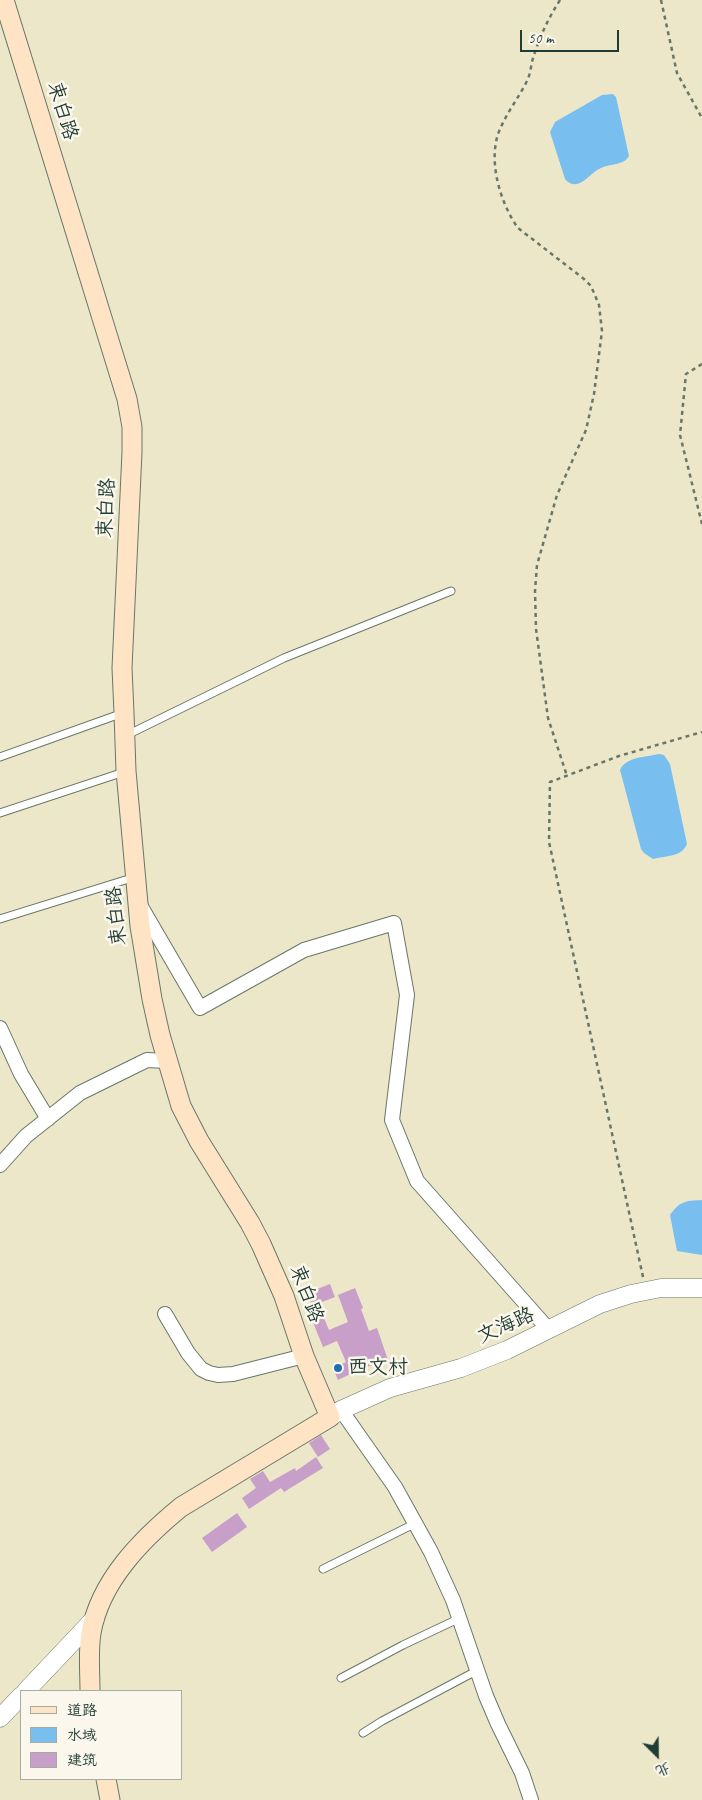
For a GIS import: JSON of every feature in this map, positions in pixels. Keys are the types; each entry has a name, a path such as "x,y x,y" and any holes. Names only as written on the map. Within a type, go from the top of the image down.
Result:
{"main road":[{"name":"束白路","path":"4,0 127,399 132,427 122,668 124,737 138,902 145,963 152,999 174,1089 189,1124 261,1244 284,1296 304,1356 335,1413"},
{"path":"90,1690 91,1634 95,1618 106,1590 140,1545 163,1522 201,1494 335,1413"},
{"path":"106,1780 110,1800"}],"street":[{"path":"138,902 200,1008 304,950 394,923 407,995 392,1120 418,1181 548,1330"},
{"path":"0,1028 20,1074 48,1119"},
{"path":"0,1165 26,1136 80,1093 147,1060 167,1061"},
{"name":"文海路","path":"335,1413 390,1388 461,1368 507,1350 600,1304 661,1288 702,1288"},
{"path":"165,1314 188,1354 201,1370 209,1373 218,1375 233,1374 304,1356"},
{"path":"335,1413 395,1487 431,1552 460,1618 486,1696 522,1773 531,1800"},
{"path":"27,1690 95,1618"},
{"path":"0,1718 20,1697"}],"lane":[{"path":"124,737 284,658 451,591"},
{"path":"0,757 124,713"},
{"path":"0,814 126,771"},
{"path":"0,919 136,877"},
{"path":"323,1569 416,1523"},
{"path":"341,1678 403,1645 460,1618"},
{"path":"363,1734 382,1721 478,1670"}],"path":[{"path":"560,0 544,27 528,79 500,129 495,149 496,175 505,206 512,220 518,228 591,286 599,305 602,331 594,394 586,430 557,495 536,576 536,629 548,718 567,776"},
{"path":"661,0 677,73 702,118"},
{"path":"702,364 686,374 680,435 702,524"},
{"path":"646,1291 549,842 550,782 619,756 702,732"}],"water":[{"path":"613,94 616,97 629,156 620,163 601,168 579,183 570,183 565,179 550,132 555,122 602,95"},
{"path":"659,754 664,755 670,764 687,844 677,854 653,859 641,849 620,770 626,762"},
{"path":"702,1200 702,1255 677,1251 670,1215 683,1203"}],"building":[{"path":"330,1284 335,1297 312,1306 307,1293"},
{"path":"355,1288 369,1331 377,1328 388,1360 363,1368 338,1380 333,1368 346,1362 337,1341 323,1347 310,1315 321,1311 329,1330 348,1322 338,1295"},
{"path":"321,1435 330,1449 318,1457 309,1443"},
{"path":"316,1457 323,1468 284,1492 281,1488 249,1509 242,1498 256,1488 250,1479 263,1471 270,1482 295,1468 296,1471"},
{"path":"237,1513 247,1527 212,1552 202,1538"}],"place":[{"name":"西文村","path":"338,1368"}]}
